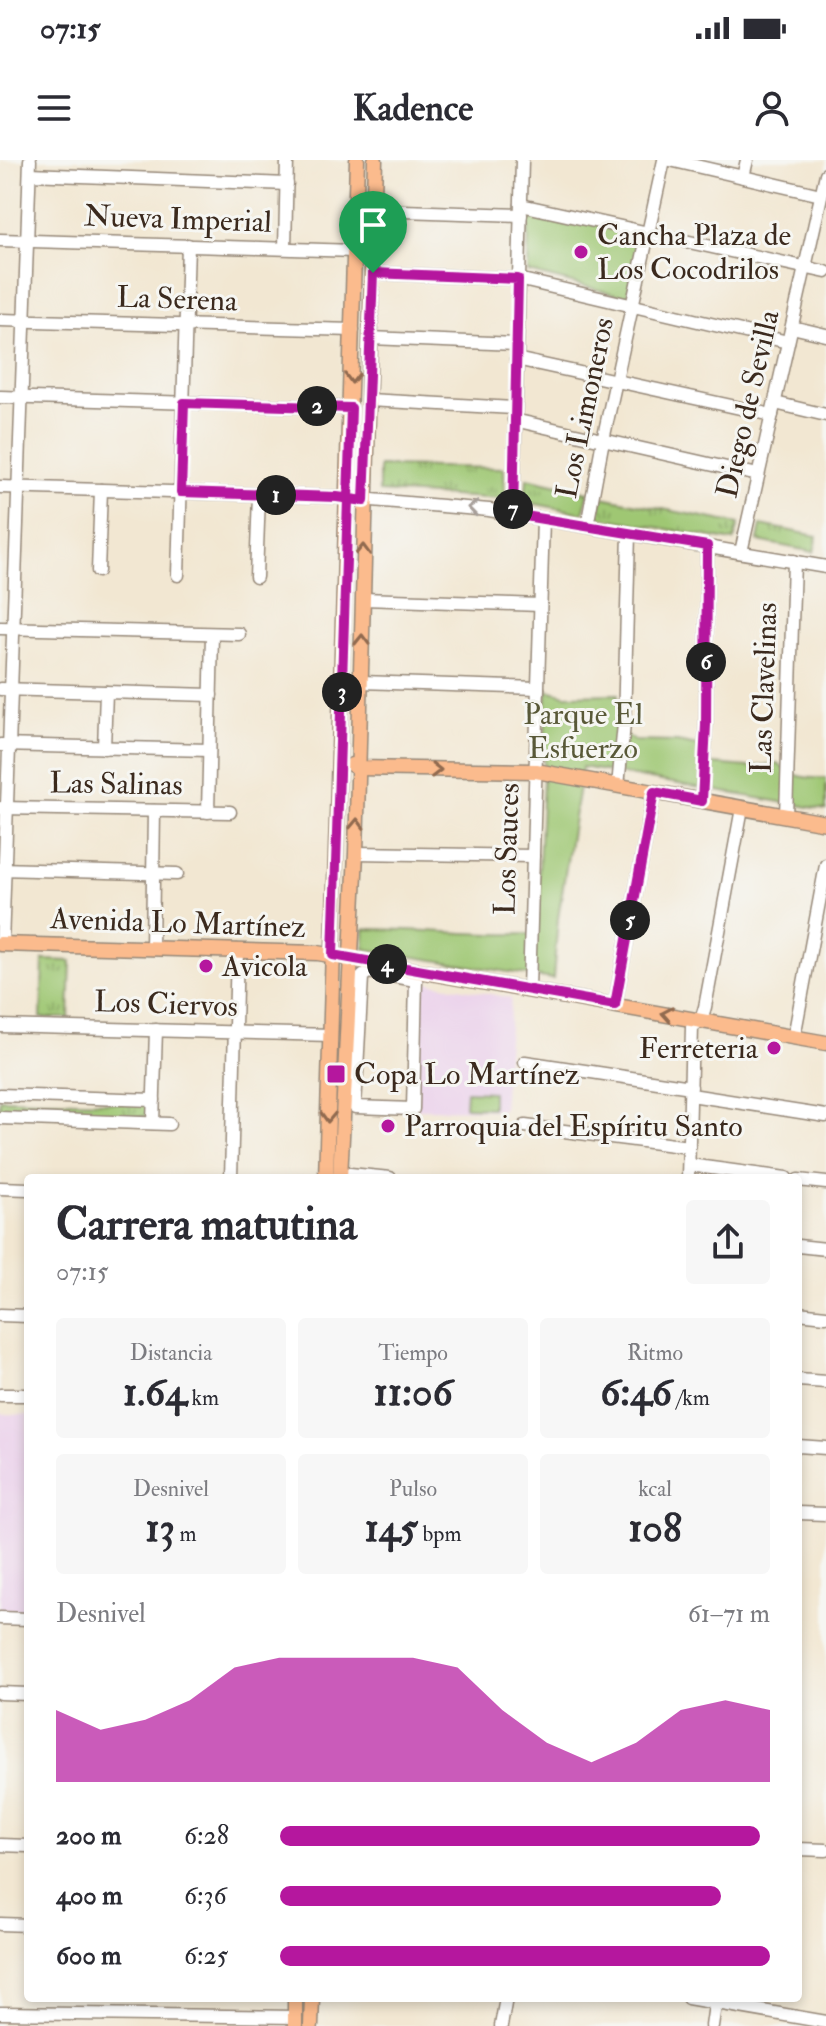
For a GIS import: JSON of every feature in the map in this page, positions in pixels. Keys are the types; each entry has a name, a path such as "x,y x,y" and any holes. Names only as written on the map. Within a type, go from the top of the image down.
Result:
{"main road":[{"path":"335,1174 331,1035 357,160"},
{"path":"335,1174 356,853 375,160"},
{"path":"340,753 358,768 536,771 826,823"},
{"name":"Avenida Lo Martínez","path":"1,944 237,950 351,957 826,1043"},
{"path":"311,2026 312,2002"}],"street":[{"path":"1,944 7,628 18,488 30,160"},
{"path":"285,248 287,160"},
{"path":"513,514 522,160"},
{"path":"670,160 821,195"},
{"name":"Los Limoneros","path":"587,526 648,233 670,160"},
{"path":"743,177 747,160"},
{"path":"30,174 287,184"},
{"name":"Diego de Sevilla","path":"741,552 805,268 822,213 821,195 826,174"},
{"path":"374,210 521,210 648,233 826,272"},
{"name":"Nueva Imperial","path":"0,240 355,251"},
{"path":"178,575 188,245"},
{"path":"373,273 518,279 788,342"},
{"name":"La Serena","path":"0,320 353,330"},
{"path":"792,327 826,335"},
{"path":"370,338 516,344"},
{"path":"516,359 616,381 773,409 826,415"},
{"path":"0,397 351,408"},
{"path":"368,400 514,414 603,440 758,475"},
{"path":"0,487 349,498 462,506 826,565"},
{"path":"98,571 101,490"},
{"path":"256,577 259,495"},
{"name":"Los Sauces","path":"529,989 543,519"},
{"path":"618,786 624,724 629,533"},
{"path":"702,801 706,725 707,546"},
{"name":"Las Clavelinas","path":"786,816 794,561"},
{"path":"363,599 540,605"},
{"path":"7,628 239,634"},
{"path":"208,812 212,634"},
{"path":"361,682 538,688"},
{"path":"6,689 211,695"},
{"path":"104,748 106,692"},
{"path":"5,745 209,750"},
{"path":"615,1005 654,792"},
{"name":"Las Salinas","path":"4,808 230,812"},
{"path":"721,1174 689,1172 692,1027 701,1020 742,808"},
{"path":"152,948 154,811"},
{"path":"356,853 533,856"},
{"path":"794,1037 826,865"},
{"path":"2,869 177,874"},
{"path":"231,1174 237,950"},
{"path":"368,972 416,980 413,1109 355,1107 362,977 368,972"},
{"name":"Los Ciervos","path":"0,1026 331,1035"},
{"path":"153,1123 156,1030"},
{"path":"525,1062 826,1116"},
{"path":"0,1095 154,1100"},
{"path":"0,1118 169,1124"},
{"path":"525,1126 689,1147"},
{"path":"802,1180 826,1183"},
{"path":"0,1188 24,1189"},
{"path":"802,1246 826,1249"},
{"path":"802,1313 826,1316"},
{"path":"0,1315 24,1316"},
{"path":"802,1380 826,1382"},
{"path":"0,1395 24,1395"},
{"path":"802,1446 826,1448"},
{"path":"802,1513 826,1514"},
{"path":"0,1618 24,1619"},
{"path":"0,1693 24,1694"},
{"path":"0,1845 24,1846"},
{"path":"802,1849 826,1850"},
{"path":"0,1924 24,1925"},
{"path":"501,2026 505,2002"},
{"path":"712,2026 716,2002"},
{"path":"725,2002 826,2022"},
{"path":"772,2002 772,2013"},
{"path":"6,2017 295,2022"}],"shaded area":[{"path":"416,980 511,998 503,1110 413,1109"},
{"path":"0,1414 24,1415 24,1610 0,1610"}],"green space":[{"path":"529,211 642,233 627,297 528,272"},
{"path":"379,466 504,468 505,499 379,492"},
{"path":"527,478 589,492 583,513 525,502"},
{"path":"602,497 739,524 734,541 599,517"},
{"path":"761,525 817,536 814,552 758,541"},
{"name":"Parque El Esfuerzo","path":"547,690 566,695 618,694 618,731 635,741 698,746 701,763 748,767 778,764 800,776 826,778 826,810 582,767 558,918 553,979 365,949 364,929 536,934"},
{"path":"43,960 71,961 69,1018 41,1018"},
{"path":"466,1091 492,1092 492,1108 465,1107"},
{"path":"0,1099 149,1103 145,1117 0,1113"}],"place":[{"name":"Cancha Plaza de Los Cocodrilos","path":"581,252"},
{"name":"Avicola","path":"206,966"},
{"name":"Ferreteria","path":"774,1048"},
{"name":"Copa Lo Martínez","path":"336,1074"},
{"name":"Parroquia del Espíritu Santo","path":"388,1126"}],"route":[{"path":"373,273 364,501 349,498 337,497 181,492 184,403 351,408 349,498 333,955 615,1005 654,792 702,801 706,725 707,546 513,514 518,279 373,273"}]}
